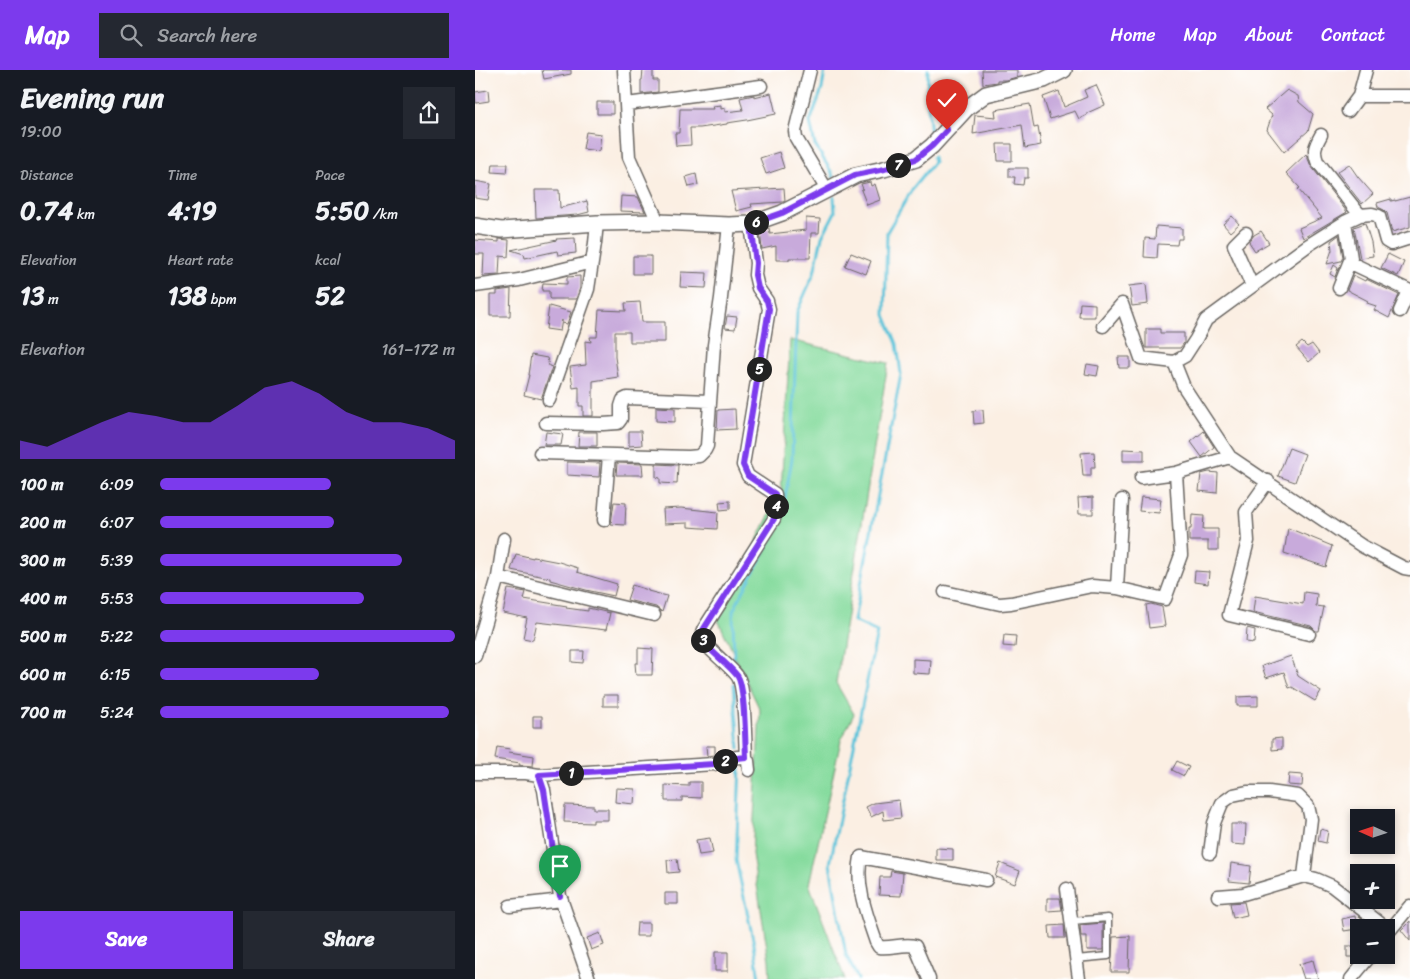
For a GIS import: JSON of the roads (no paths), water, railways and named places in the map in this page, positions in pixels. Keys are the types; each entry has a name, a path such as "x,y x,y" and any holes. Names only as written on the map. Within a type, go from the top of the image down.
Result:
{"street":[{"path":"624,70 629,157 658,222"},
{"path":"810,70 795,131 796,138 827,190"},
{"path":"475,226 501,230 597,223 751,224 782,213 855,175 885,169 916,159 932,146 967,108 986,94 1044,80 1064,70"},
{"path":"1348,111 1359,96 1366,70"},
{"path":"627,104 761,86"},
{"path":"1359,96 1410,96"},
{"path":"1321,135 1314,153 1317,161 1360,215"},
{"path":"1103,326 1121,304 1141,358 1174,362 1185,356 1206,320 1307,246 1345,222 1360,215 1372,214 1379,216 1386,240 1391,244 1410,238"},
{"path":"1339,288 1351,263 1351,252 1345,222"},
{"path":"549,400 588,289 597,223"},
{"path":"475,773 526,773 539,775 714,764 737,758 747,764 742,692 739,678 703,642 701,636 774,519 776,507 775,494 748,476 743,465 769,309 767,301 758,288 755,275 756,263 751,224"},
{"path":"540,453 689,457 699,456 705,450 707,446 714,345 729,225"},
{"path":"1246,233 1234,245 1252,286"},
{"path":"475,286 519,280 592,262"},
{"path":"1351,263 1409,291 1400,311"},
{"path":"1174,362 1184,387 1230,457 1362,546 1410,570"},
{"path":"546,423 618,423 621,419 623,400 627,398 710,400"},
{"path":"605,520 609,455"},
{"path":"1141,478 1176,473 1230,457"},
{"path":"945,592 1000,604 1092,586 1117,588 1165,599 1181,555 1176,473"},
{"path":"1268,481 1246,512 1249,541 1229,615 1309,634"},
{"path":"1117,588 1122,500"},
{"path":"475,656 498,577 504,539"},
{"path":"498,577 654,615"},
{"path":"539,775 544,790 562,900 589,979"},
{"path":"1210,853 1214,823 1222,803 1233,794 1269,792 1299,796 1308,806 1311,820 1304,876"},
{"path":"929,979 915,946 909,944 884,948 876,942 864,907 859,864 861,857 986,880"},
{"path":"1219,896 1243,894 1304,876 1332,886 1373,919"},
{"path":"1067,888 1079,979"},
{"path":"510,906 562,900"},
{"path":"1395,922 1410,906"},
{"path":"1351,979 1364,964"}],"lane":[{"path":"1072,921 1108,918 1108,956 1076,959"}],"waterway":[{"path":"825,70 822,89 810,122 815,145 833,177"},
{"path":"928,70 927,97 931,134"},
{"path":"858,979 846,955 830,864 877,632 854,621 901,374 897,344 885,315 887,232 913,188 934,162 933,157"},
{"path":"734,662 733,611 781,520 792,459 797,312 814,273 822,237 835,212 834,197"},
{"path":"734,684 739,749"},
{"path":"740,766 736,860 754,944 759,979"}]}
